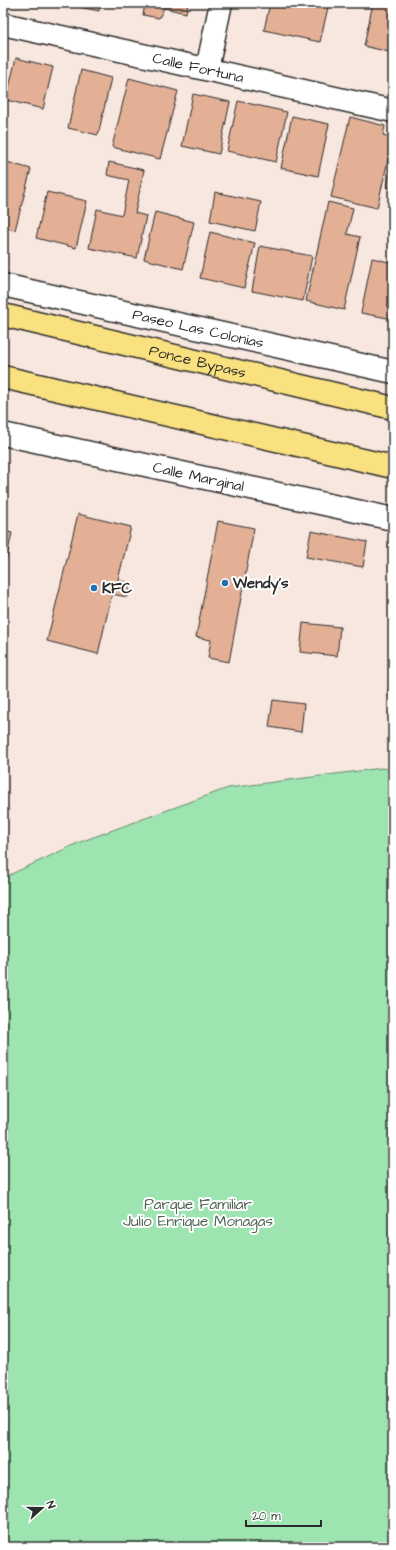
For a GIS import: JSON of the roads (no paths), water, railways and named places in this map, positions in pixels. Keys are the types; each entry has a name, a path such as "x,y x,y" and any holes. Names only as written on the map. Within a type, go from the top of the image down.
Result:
{"highway":[{"name":"Ponce Bypass","path":"3,315 393,408"},
{"path":"3,376 393,467"}],"street":[{"path":"207,69 221,3"},
{"name":"Calle Fortuna","path":"3,24 393,111"},
{"name":"Paseo Las Colonias","path":"3,286 393,372"},
{"name":"Calle Marginal","path":"3,434 393,519"}],"place":[{"name":"Wendy's","path":"225,583"},
{"name":"KFC","path":"94,588"}],"park label":[{"name":"Parque Familiar Julio Enrique Monagas","path":"198,1212"}]}
